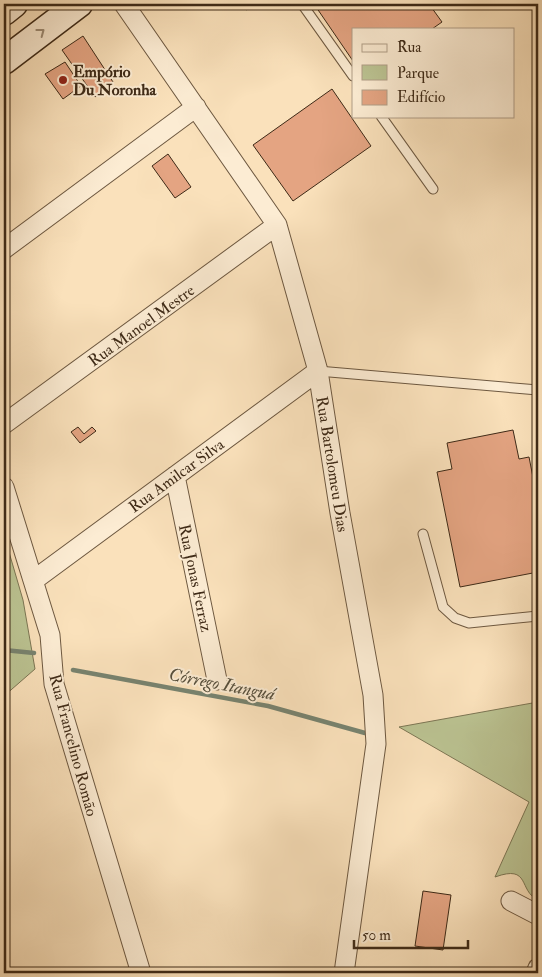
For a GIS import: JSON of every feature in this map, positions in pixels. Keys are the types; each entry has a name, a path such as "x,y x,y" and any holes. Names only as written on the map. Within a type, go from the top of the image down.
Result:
{"main road":[{"path":"4,12 14,4"},
{"path":"4,61 79,4"}],"street":[{"name":"Rua Bartolomeu Dias","path":"124,4 277,225 318,371 340,513 373,695 376,744 344,973"},
{"path":"4,250 196,107"},
{"name":"Rua Manoel Mestre","path":"4,424 277,225"},
{"name":"Rua Amilcar Silva","path":"34,580 318,371"},
{"name":"Rua Jonas Ferraz","path":"175,476 217,680"},
{"name":"Rua Francelino Romão","path":"4,487 50,635 54,684 141,973"},
{"path":"511,901 538,915"},
{"path":"536,973 538,968"}],"lane":[{"path":"302,4 352,75"},
{"path":"383,118 433,189"},
{"path":"318,371 538,390"},
{"path":"423,534 443,607 455,618 469,623 538,616"}],"green space":[{"path":"4,535 23,600 35,669 4,696"},
{"path":"538,702 538,900 528,891 519,876 506,874 495,877 529,802 399,727"}],"building":[{"path":"241,4 255,4 246,10"},
{"path":"314,4 429,4 442,22 433,28 352,28 352,60"},
{"path":"83,36 113,82 95,97 62,50"},
{"name":"Empório Du Noronha","path":"65,62 81,86 63,99 45,74"},
{"path":"332,89 371,146 293,201 253,145"},
{"path":"168,154 191,187 175,198 152,166"},
{"path":"78,427 84,434 92,427 96,431 80,443 71,432"},
{"path":"513,430 519,459 529,457 538,503 538,572 460,587 437,472 452,469 447,443"},
{"path":"423,891 451,895 443,950 415,946"}],"waterway":[{"name":"Córrego Itanguá","path":"4,650 34,653"},
{"name":"Córrego Itanguá","path":"73,670 268,706 365,733"}],"place":[{"name":"Empório Du Noronha","path":"63,80"}]}
